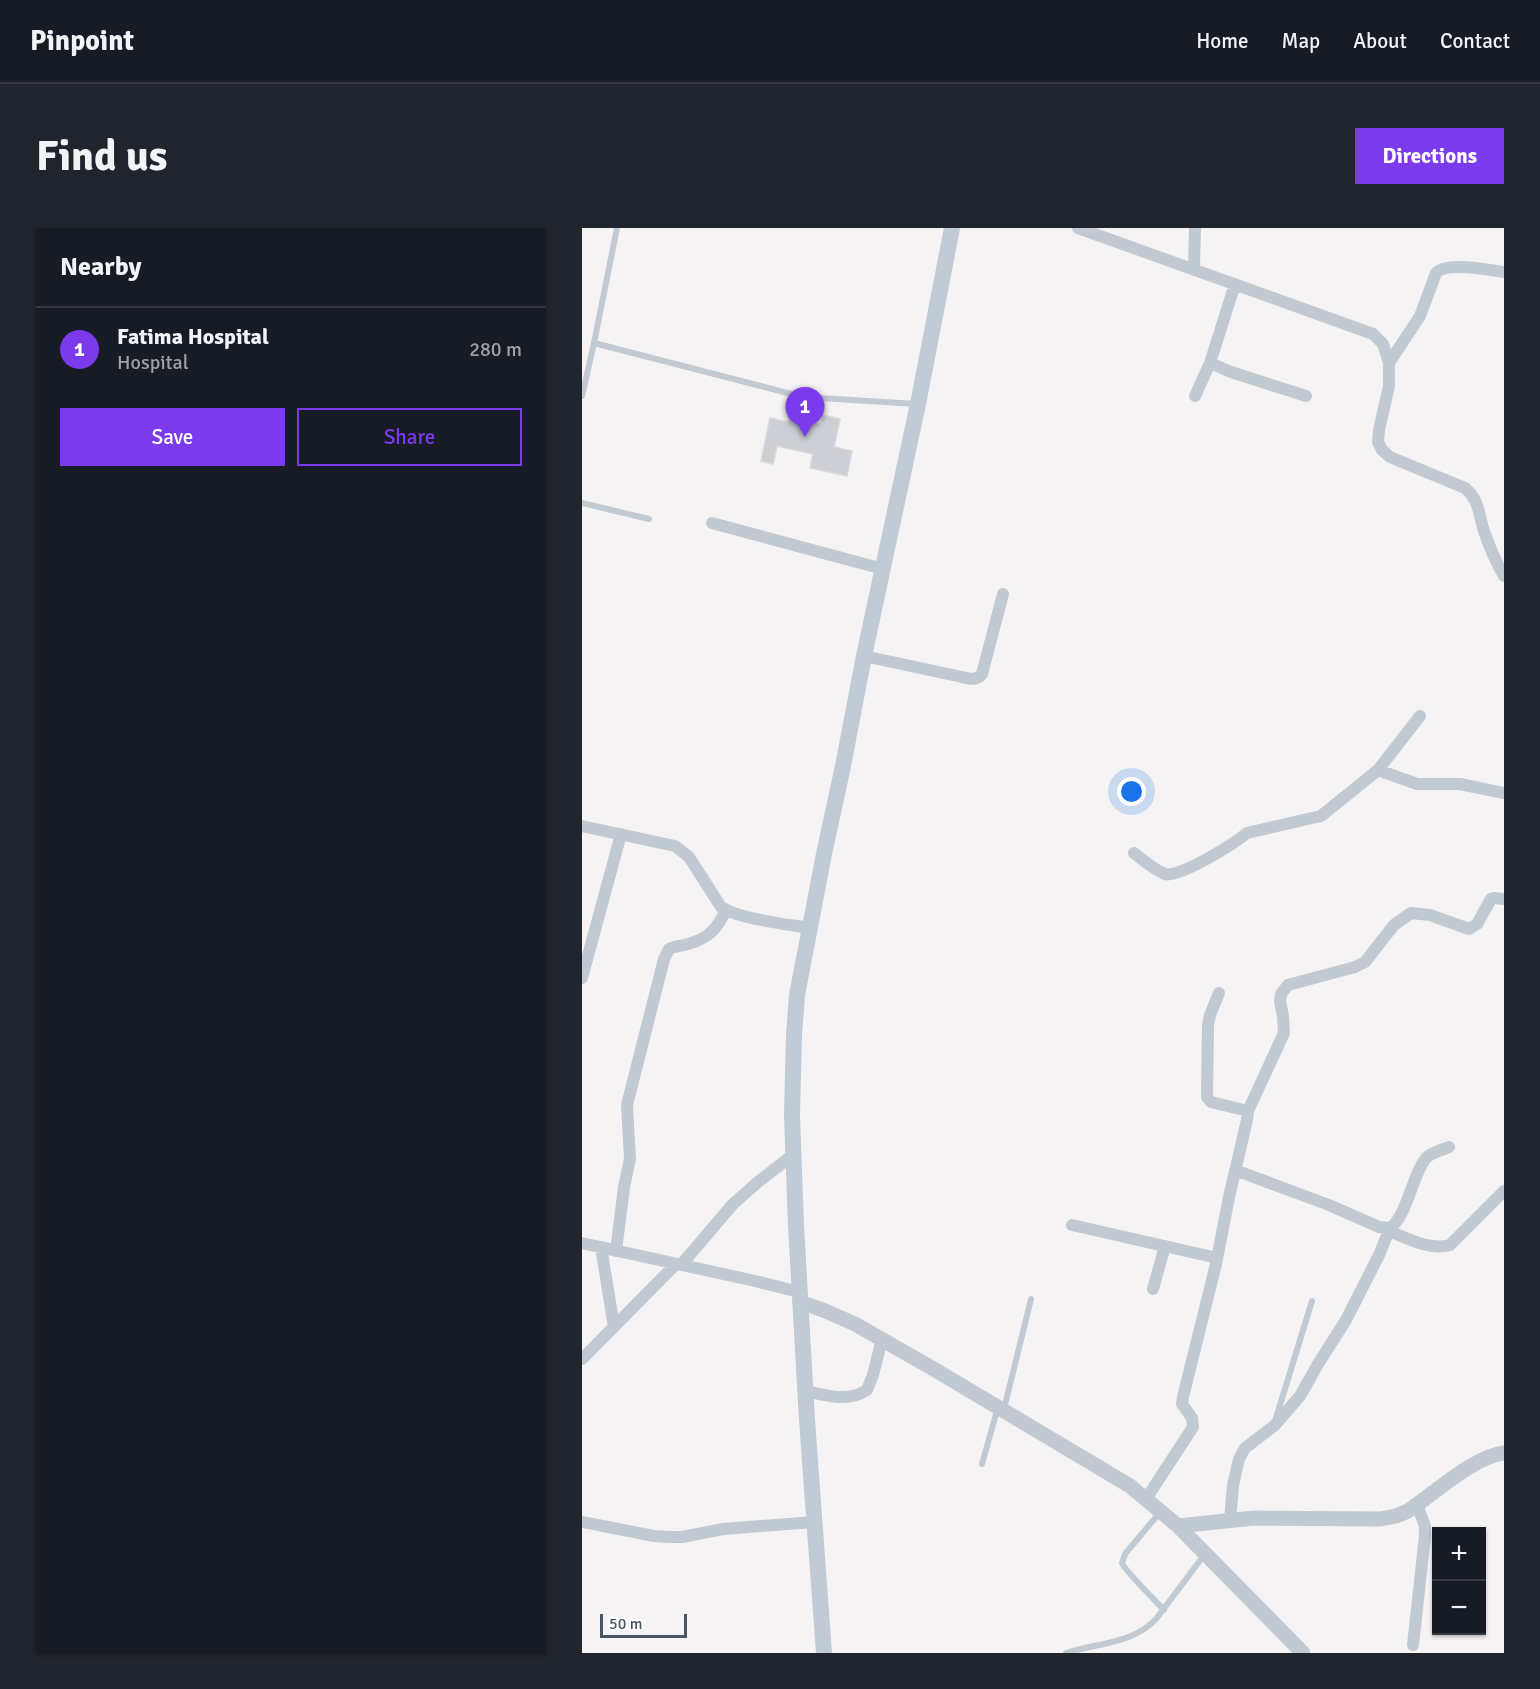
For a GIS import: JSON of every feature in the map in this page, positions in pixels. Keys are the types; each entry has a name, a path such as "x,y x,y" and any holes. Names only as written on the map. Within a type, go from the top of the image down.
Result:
{"main road":[{"path":"824,1653 799,1297 792,1116 797,995 952,228"}],"street":[{"path":"1078,228 1373,334 1383,344 1389,363 1389,386 1378,442 1382,450 1390,457 1465,488 1473,495 1477,502 1484,532 1504,576"},
{"path":"1194,270 1195,228"},
{"path":"1389,363 1420,316 1436,273 1440,269 1452,267 1504,272"},
{"path":"1195,396 1210,363 1235,284"},
{"path":"1210,363 1306,396"},
{"path":"712,523 883,569"},
{"path":"864,656 963,677 978,678 982,674 1003,594"},
{"path":"1134,853 1164,874 1170,875 1183,872 1247,833 1321,816 1378,770 1420,716"},
{"path":"1378,770 1417,784 1460,784 1504,794"},
{"path":"582,826 675,846 689,857 721,907 738,915 810,928"},
{"path":"582,978 621,834"},
{"path":"1146,1498 1193,1427 1192,1418 1182,1404 1182,1397 1216,1258 1248,1111 1284,1033 1281,994 1288,985 1355,967 1365,962 1394,925 1411,913 1430,915 1468,929 1476,924 1491,899 1504,899"},
{"path":"616,1251 630,1159 627,1105 664,959 669,949 701,939 711,933 718,926 726,910"},
{"path":"1219,993 1208,1025 1207,1097 1211,1101 1248,1111"},
{"path":"1230,1521 1233,1485 1239,1459 1245,1448 1274,1426 1300,1396 1346,1320 1389,1230 1398,1220 1424,1161 1432,1154 1449,1147"},
{"path":"582,1359 678,1265 733,1204 794,1154"},
{"path":"1235,1170 1430,1246 1450,1245 1504,1191"},
{"path":"1072,1225 1216,1258"},
{"path":"582,1243 678,1265 799,1297 882,1340 1130,1486 1178,1526 1302,1653"},
{"path":"1153,1289 1165,1246"},
{"path":"601,1247 614,1327"},
{"path":"805,1391 853,1398 867,1390 882,1340"},
{"path":"1178,1526 1254,1518 1380,1519 1396,1516 1417,1505 1476,1462 1504,1453"},
{"path":"1413,1646 1425,1536 1425,1526 1417,1505"},
{"path":"582,1522 654,1536 675,1537 723,1529 814,1522"}],"lane":[{"path":"582,396 617,228"},
{"path":"594,343 803,397 918,404"},
{"path":"582,503 649,519"},
{"path":"982,1464 1001,1408 1031,1299"},
{"path":"1274,1426 1312,1301"},
{"path":"1161,1511 1125,1554 1122,1563 1126,1571 1164,1610"},
{"path":"1066,1653 1131,1636 1147,1629 1164,1610 1205,1553"}],"building":[{"path":"823,415 840,419 834,447 852,451 847,476 810,468 813,454 777,446 773,464 761,461 770,418 788,422 789,418 821,424"}],"place":[{"name":"Fatima Hospital","path":"805,437"}]}
